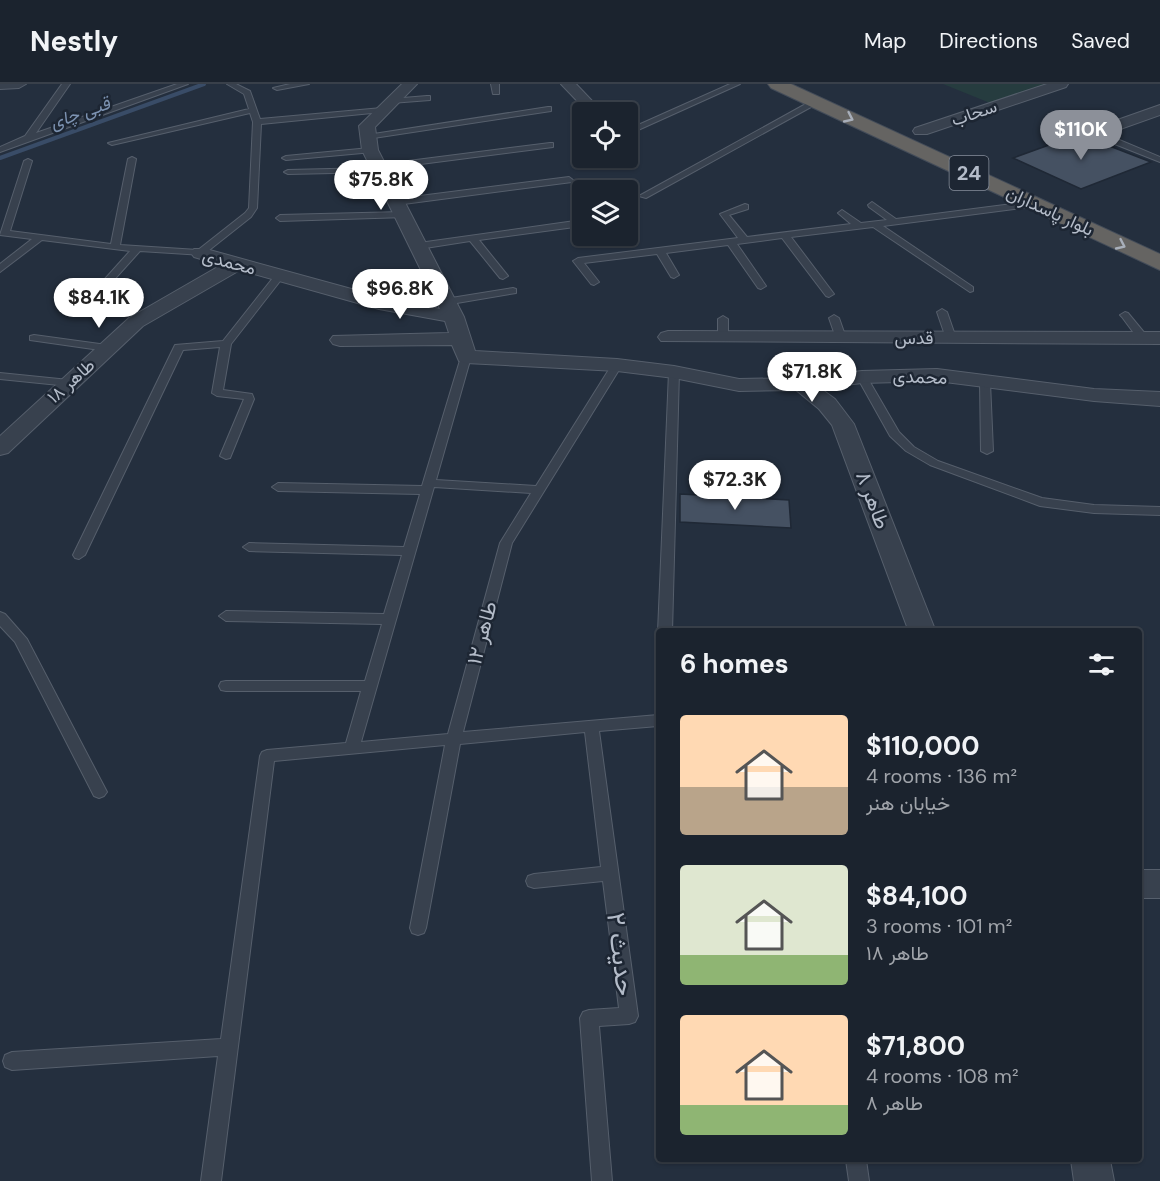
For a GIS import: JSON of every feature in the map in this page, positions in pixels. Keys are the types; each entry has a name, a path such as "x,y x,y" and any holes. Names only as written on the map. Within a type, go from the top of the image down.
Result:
{"highway":[{"name":"بلوار پاسداران","path":"777,84 818,93 921,131 1084,206"},
{"name":"بلوار پاسداران","path":"818,93 1035,204 1160,263"}],"street":[{"path":"0,85 19,84"},
{"path":"410,84 367,126 368,143 378,169 450,310 463,348"},
{"path":"568,84 586,102"},
{"name":"سحاب","path":"921,131 1061,84"},
{"path":"1095,133 1160,111"},
{"name":"محمدی","path":"200,253 386,305 450,310"},
{"name":"طاهر ۱۸","path":"3,440 136,322 238,263"},
{"name":"قدس","path":"668,337 723,328 841,338 1152,338"},
{"name":"محمدی","path":"340,340 463,348 617,365 674,372 739,385 801,384 862,377 937,375 1094,395 1160,399"},
{"name":"طاهر ۸","path":"801,384 827,404 843,424 921,628"},
{"path":"1142,884 1160,884"},
{"path":"1091,1162 1094,1181"}],"lane":[{"path":"28,138 66,84"},
{"path":"0,150 167,87 184,84"},
{"path":"200,253 248,215 253,208 257,122 247,93 231,84"},
{"path":"277,88 306,84"},
{"path":"638,128 736,84"},
{"path":"643,196 818,93"},
{"path":"257,122 427,98"},
{"path":"286,158 548,109"},
{"path":"112,143 253,110"},
{"path":"1095,133 1160,160"},
{"path":"288,172 378,169 550,145"},
{"path":"115,248 132,159"},
{"path":"3,232 28,161"},
{"path":"280,218 400,209 569,180"},
{"path":"594,282 578,261 1035,204"},
{"path":"872,206 895,222"},
{"path":"745,207 724,214 745,241"},
{"path":"842,213 859,226"},
{"path":"418,246 572,224"},
{"path":"875,224 970,289"},
{"name":"محمدی","path":"3,232 39,239 115,248 200,253"},
{"path":"785,236 829,294"},
{"path":"472,238 503,276"},
{"path":"0,269 39,239"},
{"path":"731,242 761,286"},
{"path":"82,310 137,249"},
{"path":"660,251 674,275"},
{"path":"226,456 249,399 243,394 217,393 226,344 279,276"},
{"path":"450,310 513,291"},
{"path":"942,312 951,338"},
{"path":"1125,315 1152,338"},
{"path":"834,318 841,338"},
{"path":"34,338 107,348"},
{"path":"79,555 179,347 226,344"},
{"path":"352,748 427,487 463,348"},
{"name":"طاهر ۱۲","path":"418,928 454,739 506,543 617,365"},
{"path":"665,628 674,372"},
{"path":"0,375 69,383"},
{"path":"862,377 894,434 910,449 934,463 1040,502 1094,509 1160,511"},
{"path":"985,382 987,451"},
{"path":"278,487 539,490"},
{"path":"249,547 409,551"},
{"path":"226,616 390,619"},
{"path":"0,617 20,639 99,792"},
{"path":"226,686 370,686"},
{"path":"211,1181 267,756 656,720"},
{"name":"حدیث ۲","path":"591,726 629,1016 589,1018 602,1181"},
{"path":"534,881 610,873"},
{"path":"12,1061 229,1047"},
{"path":"856,1162 859,1181"}],"green space":[{"path":"943,84 1057,84 995,105"}],"building":[{"path":"1082,133 1094,140 1151,162 1081,189 1013,158"},
{"path":"680,494 789,500 791,528 680,522"}],"waterway":[{"name":"قبی چای","path":"0,158 204,84"}]}
